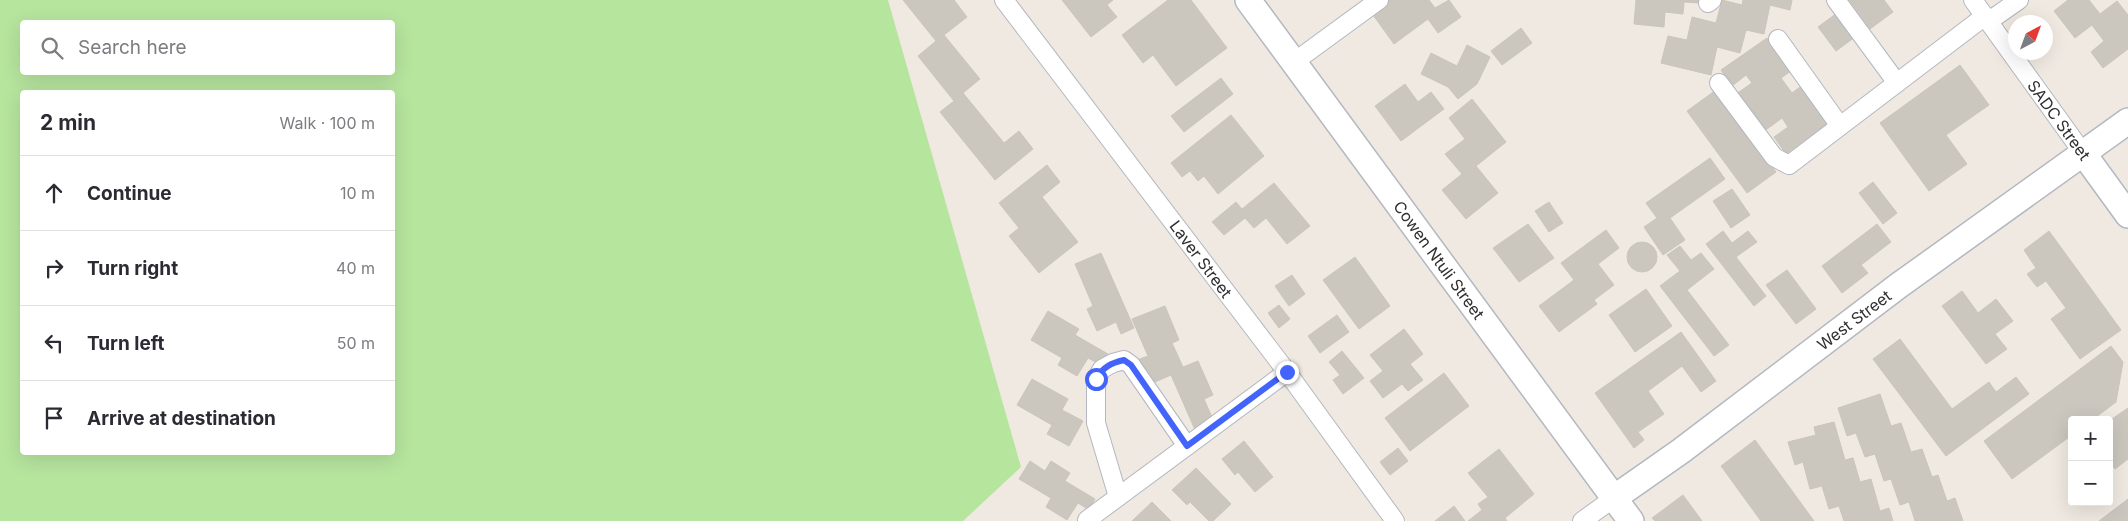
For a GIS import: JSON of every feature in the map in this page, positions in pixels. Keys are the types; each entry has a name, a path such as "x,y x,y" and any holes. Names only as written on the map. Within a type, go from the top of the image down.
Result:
{"street":[{"name":"Laver Street","path":"1004,0 1287,372 1395,521"},
{"name":"Cowen Ntuli Street","path":"1248,0 1631,521"},
{"path":"1294,62 1379,0"},
{"path":"1836,0 1897,83"},
{"name":"SADC Street","path":"1972,0 2128,215"},
{"path":"1718,83 1774,157 1789,165 1897,83 1986,19 2019,0"},
{"path":"1778,39 1840,126"},
{"name":"West Street","path":"1582,521 1680,451 1898,286 2128,121"},
{"path":"1118,497 1096,423 1096,379 1102,369 1124,360 1131,365 1187,446"},
{"path":"1087,520 1287,372"}],"green space":[{"path":"0,0 888,0 1021,467 963,521 0,521"}],"building":[{"path":"903,0 954,0 967,17 944,35 980,79 963,93 1004,143 1019,131 1033,149 995,180 940,112 954,101 918,56 936,41"},
{"path":"1062,0 1113,0 1107,5 1117,17 1091,37"},
{"path":"1168,0 1191,0 1227,48 1176,86 1153,55 1143,63 1122,35"},
{"path":"1380,0 1429,0 1435,8 1449,0 1461,17 1438,33 1428,19 1394,44 1368,8"},
{"path":"1636,0 1699,0 1699,3 1684,2 1683,14 1665,12 1664,27 1634,24"},
{"path":"1722,0 1742,5 1743,0 1792,0 1790,10 1770,5 1764,34 1746,30 1740,53 1717,47 1711,75 1661,63 1668,36 1687,40 1692,17 1716,23"},
{"path":"1849,0 1884,0 1893,12 1870,29"},
{"path":"2068,0 2089,0 2100,14 2117,1 2128,15 2128,49 2103,68 2091,52 2104,41 2092,25 2075,38 2054,11"},
{"path":"1837,13 1855,37 1836,51 1818,27"},
{"path":"1521,28 1532,43 1502,65 1491,51"},
{"path":"1767,38 1791,71 1781,78 1792,93 1800,87 1827,124 1786,154 1774,137 1788,127 1782,118 1763,132 1736,94 1752,83 1746,75 1732,86 1721,70"},
{"path":"1467,45 1490,57 1477,84 1458,99 1448,87 1421,74 1431,53 1457,66"},
{"path":"1960,65 1989,105 1946,135 1967,164 1929,191 1880,123"},
{"path":"1221,78 1233,94 1184,132 1171,116"},
{"path":"1405,84 1418,102 1431,92 1444,109 1401,141 1375,106"},
{"path":"1716,90 1776,172 1747,193 1687,111"},
{"path":"1472,99 1506,142 1476,166 1498,193 1466,219 1442,190 1462,174 1445,154 1465,139 1449,118"},
{"path":"1231,115 1264,156 1218,194 1204,176 1198,181 1190,171 1182,177 1171,163"},
{"path":"1710,158 1725,179 1670,218 1685,240 1663,255 1644,227 1657,218 1646,203"},
{"path":"1047,165 1060,182 1042,197 1078,242 1039,273 1009,236 1019,228 999,203"},
{"path":"1873,182 1897,213 1883,224 1859,193"},
{"path":"1274,183 1310,226 1287,244 1266,218 1254,228 1245,218 1224,235 1212,222 1236,202 1242,209"},
{"path":"1732,189 1750,215 1731,228 1713,201"},
{"path":"1549,202 1563,223 1549,232 1535,211"},
{"path":"1528,224 1554,258 1519,282 1493,248"},
{"path":"1877,224 1891,242 1861,265 1868,273 1842,293 1822,266"},
{"path":"1606,230 1619,248 1598,264 1614,285 1594,300 1597,304 1559,332 1539,306 1574,280 1561,263"},
{"path":"1723,231 1732,243 1748,231 1757,242 1736,257 1766,296 1754,306 1706,244"},
{"path":"2049,231 2121,330 2080,359 2051,319 2066,308 2046,281 2037,287 2027,274 2036,268 2024,250"},
{"path":"1642,242 1648,243 1656,251 1656,263 1648,271 1642,272 1636,271 1628,263 1627,257 1628,251 1636,243"},
{"path":"1680,246 1691,260 1701,253 1714,269 1687,290 1729,345 1714,356 1660,286 1680,271 1667,255"},
{"path":"1101,253 1134,328 1121,334 1116,322 1097,331 1087,309 1093,306 1075,264"},
{"path":"1355,257 1390,306 1359,329 1323,280"},
{"path":"1787,270 1816,309 1796,324 1766,285"},
{"path":"1292,275 1305,294 1289,306 1275,286"},
{"path":"1646,289 1672,326 1635,352 1609,315"},
{"path":"1962,291 1978,313 1996,299 2013,321 1995,334 2007,349 1986,364 1942,306"},
{"path":"1279,305 1290,319 1279,328 1268,313"},
{"path":"1165,306 1179,340 1172,343 1183,367 1198,361 1213,395 1204,399 1215,424 1196,432 1171,375 1148,385 1137,360 1148,356 1132,319"},
{"path":"1048,311 1079,329 1075,335 1108,354 1101,365 1088,358 1077,376 1058,365 1062,358 1031,340"},
{"path":"1337,315 1349,332 1320,353 1308,336"},
{"path":"1404,329 1423,354 1410,364 1423,380 1408,391 1402,384 1383,398 1370,381 1383,371 1370,355"},
{"path":"1681,332 1716,381 1701,392 1682,366 1648,391 1664,414 1638,432 1644,440 1634,448 1595,393"},
{"path":"1900,339 1952,409 1989,382 1996,392 2016,377 2029,394 1946,456 1873,359"},
{"path":"2111,346 2123,362 2116,402 2097,416 2068,416 2068,438 2012,479 1984,441"},
{"path":"1342,351 1364,378 1343,394 1333,380 1340,375 1329,362"},
{"path":"1444,373 1469,406 1410,451 1385,418"},
{"path":"1032,379 1068,399 1062,410 1083,421 1069,446 1047,434 1052,425 1017,405"},
{"path":"1880,394 1891,426 1901,423 1911,452 1922,449 1932,477 1938,475 1947,501 1955,498 1963,521 1915,521 1909,502 1900,505 1891,479 1884,481 1875,454 1865,457 1856,433 1847,436 1838,408"},
{"path":"2128,408 2128,459 2115,469 2113,466 2113,418"},
{"path":"1834,422 1845,460 1853,458 1860,482 1871,479 1880,511 1889,508 1893,521 1844,521 1839,506 1829,509 1822,486 1810,489 1803,462 1795,465 1788,442 1816,435 1814,427"},
{"path":"1755,440 1814,521 1761,521 1721,466"},
{"path":"1244,441 1273,477 1255,492 1238,472 1235,475 1222,459"},
{"path":"1398,448 1408,461 1390,475 1380,462"},
{"path":"1499,449 1534,494 1505,518 1507,521 1468,521 1482,510 1478,504 1488,497 1468,473"},
{"path":"1030,461 1045,471 1051,461 1070,473 1065,481 1095,499 1089,510 1078,503 1067,520 1046,507 1051,498 1019,479"},
{"path":"1196,468 1231,504 1213,521 1209,521 1190,502 1187,505 1172,490"},
{"path":"1683,495 1702,521 1655,521 1652,518"},
{"path":"2128,499 2128,521 2099,521"},
{"path":"1152,502 1171,521 1132,521"},
{"path":"1454,506 1465,521 1435,521"}],"route":[{"path":"1096,379 1102,369 1113,363 1124,360 1131,365 1187,446 1287,372"}]}
